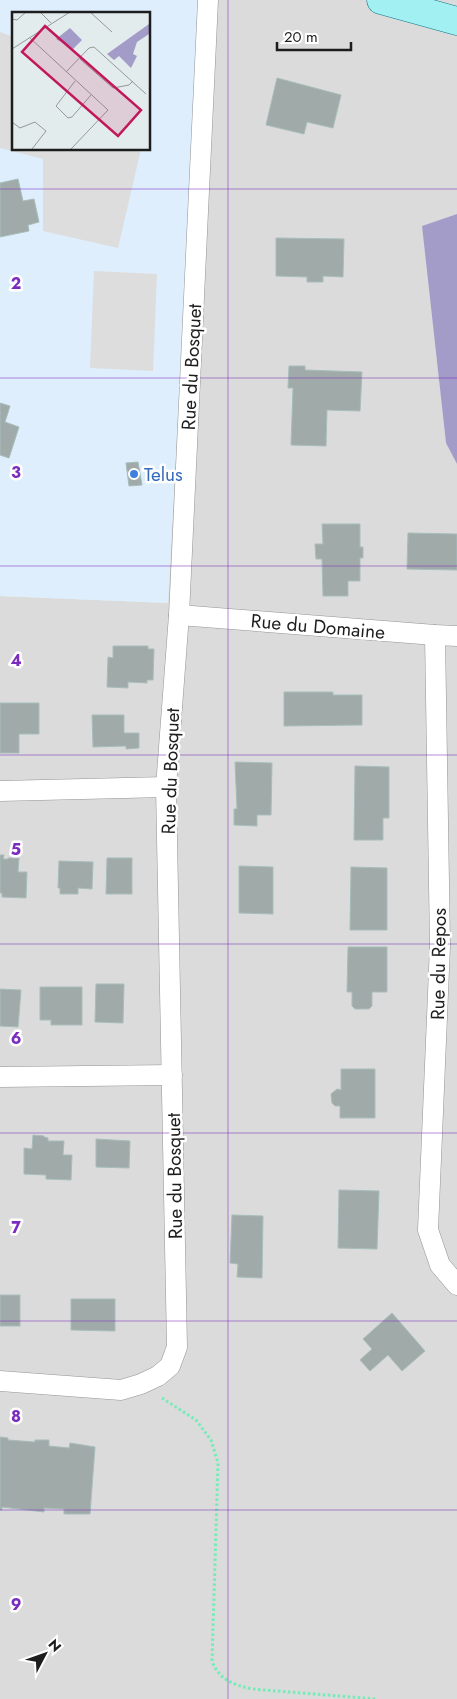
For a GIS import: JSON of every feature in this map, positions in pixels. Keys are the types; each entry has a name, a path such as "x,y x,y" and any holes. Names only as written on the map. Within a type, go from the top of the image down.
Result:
{"main road":[{"path":"381,0 457,21"}],"street":[{"name":"Rue du Bosquet","path":"0,1381 121,1390 158,1376 170,1366 177,1347 166,787 179,615 208,0"},
{"name":"Rue du Domaine","path":"179,615 435,636 457,636"},
{"name":"Rue du Repos","path":"435,636 440,946 428,1230 440,1265 457,1285"},
{"path":"0,791 166,787"},
{"path":"0,1077 172,1076"}],"path":[{"path":"141,1384 196,1420 210,1440 218,1463 212,1661 216,1671 224,1679 237,1686 252,1689 376,1699"}],"shaded area":[{"path":"0,0 200,0 168,603 0,596"},
{"path":"200,0 457,0 457,214 422,226 446,443 457,464 457,1699 0,1699 0,596 168,603"},
{"path":"0,32 12,36 12,150 141,150 118,248 43,231 43,159 0,148"},
{"path":"457,214 457,464 446,443 422,226"},
{"path":"94,271 157,274 153,371 90,368"}],"building":[{"path":"277,78 341,95 333,128 307,122 304,134 266,125"},
{"path":"18,179 23,201 34,199 39,222 28,225 29,231 0,237 0,183"},
{"path":"276,238 344,239 343,277 323,276 323,282 307,282 307,277 276,276"},
{"path":"289,366 305,366 305,370 362,372 360,411 327,410 326,446 291,445 293,388 288,388"},
{"path":"0,403 10,406 5,422 19,427 9,458 0,455"},
{"name":"Telus","path":"138,462 142,485 129,486 126,463"},
{"path":"322,524 360,524 360,547 363,547 363,558 360,558 360,581 348,581 348,596 323,596 322,559 316,559 315,544 323,544"},
{"path":"408,533 457,534 457,570 407,569"},
{"path":"113,646 148,646 148,649 154,649 153,680 147,680 147,683 128,682 128,688 107,687 108,657 113,658"},
{"path":"284,692 333,692 333,695 362,695 362,725 284,726"},
{"path":"0,703 39,703 39,734 19,734 19,753 0,753"},
{"path":"92,715 124,715 124,733 139,733 139,748 126,749 126,746 93,747"},
{"path":"235,762 272,763 271,815 257,815 257,826 234,825 234,809 237,809"},
{"path":"355,766 389,767 389,818 383,818 383,840 354,840"},
{"path":"0,855 4,855 3,859 19,858 18,872 27,872 26,898 2,897 2,893 0,893"},
{"path":"107,858 132,858 132,894 106,894"},
{"path":"59,861 93,862 92,889 78,888 78,894 60,894 60,888 58,888"},
{"path":"239,866 273,867 273,914 239,913"},
{"path":"351,867 387,868 387,930 350,930"},
{"path":"348,947 387,947 387,992 372,992 372,1006 369,1009 355,1009 352,1006 352,992 347,992"},
{"path":"96,984 124,984 123,1023 95,1022"},
{"path":"40,987 82,987 82,1025 51,1025 51,1020 40,1020"},
{"path":"0,989 21,990 18,1027 0,1026"},
{"path":"341,1069 375,1069 375,1118 340,1118 340,1106 335,1106 332,1103 331,1094 337,1089 341,1090"},
{"path":"33,1135 44,1136 48,1138 48,1141 64,1141 63,1155 72,1155 71,1180 46,1179 46,1175 24,1174 24,1148 32,1149"},
{"path":"96,1139 130,1141 129,1168 96,1167"},
{"path":"339,1190 379,1191 377,1249 338,1248"},
{"path":"232,1215 263,1216 262,1278 237,1277 238,1264 230,1263"},
{"path":"0,1295 20,1295 20,1326 0,1326"},
{"path":"71,1299 115,1299 115,1331 71,1330"},
{"path":"392,1313 425,1351 402,1371 388,1355 370,1371 360,1360 372,1349 363,1339"},
{"path":"0,1437 8,1438 8,1440 35,1442 35,1440 49,1440 49,1446 69,1448 70,1443 95,1447 90,1514 64,1514 64,1509 44,1508 44,1512 2,1507 2,1510 0,1510"}],"place":[{"name":"Telus","path":"134,474"}]}
